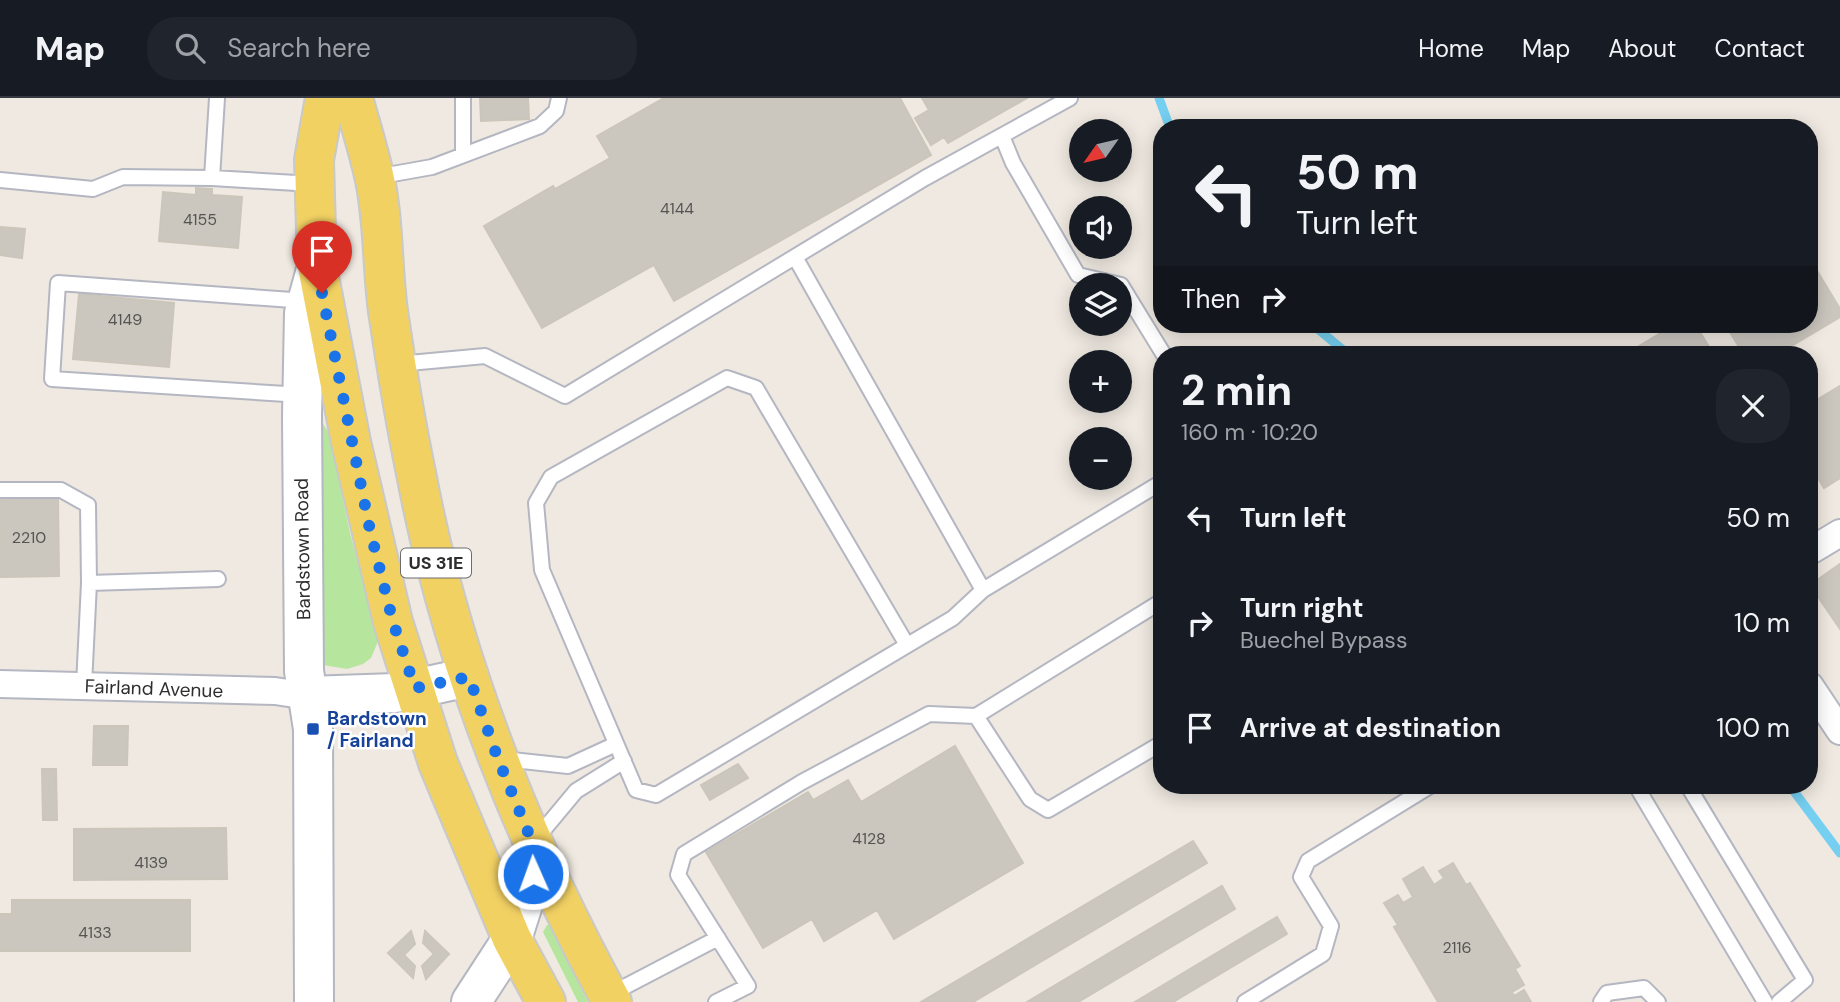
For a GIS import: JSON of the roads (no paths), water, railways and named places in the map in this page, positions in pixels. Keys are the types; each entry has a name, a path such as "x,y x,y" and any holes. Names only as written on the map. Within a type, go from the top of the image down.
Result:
{"main road":[{"name":"Bardstown Road","path":"314,1002 313,729 304,645 302,395 304,313 312,284 314,160 325,98"},
{"name":"US 31E","path":"353,98 374,177 388,311 416,473 434,556 469,677 498,759 536,850 610,999"},
{"path":"315,184 374,177"},
{"name":"US 31E","path":"312,284 393,622 438,763 512,939 546,1002"},
{"path":"308,696 395,693 469,677"},
{"path":"471,1002 512,939 536,850"}],"street":[{"path":"1818,546 1840,533"},
{"name":"Fairland Avenue","path":"0,684 275,691 308,696"},
{"path":"1818,698 1840,731"}],"lane":[{"path":"212,178 217,98"},
{"path":"463,98 463,155"},
{"path":"374,177 432,167 540,126 556,111 559,98"},
{"path":"397,364 485,356 565,396 925,178 1070,98"},
{"path":"1002,136 1013,163 1078,275 1121,285 1158,346"},
{"path":"0,180 93,189 122,177 212,178 315,184"},
{"path":"795,257 983,590"},
{"path":"302,395 52,379 58,283 312,284"},
{"path":"907,645 756,388 727,378 551,477 536,503 542,570 636,790 656,796 953,618 983,590 1153,487"},
{"path":"0,490 61,490 88,505 89,583 84,685"},
{"path":"89,583 218,579"},
{"path":"716,1002 748,986 678,875 684,854 802,782 929,714 976,716 1153,607"},
{"path":"976,716 1030,799 1048,810 1153,748"},
{"path":"498,759 568,766 616,744"},
{"path":"536,850 576,791 624,761"},
{"path":"1245,1002 1323,954 1331,926 1301,877 1308,861 1417,794"},
{"path":"1641,794 1765,1002"},
{"path":"1693,794 1805,980 1779,1002"},
{"path":"610,999 718,938"},
{"path":"1601,1002 1607,992 1644,988 1658,1002"}],"waterway":[{"path":"1159,98 1167,119"},
{"path":"1323,333 1338,346"},
{"path":"1796,794 1840,853"}],"place":[{"name":"Bardstown / Fairland","path":"313,729"}]}
